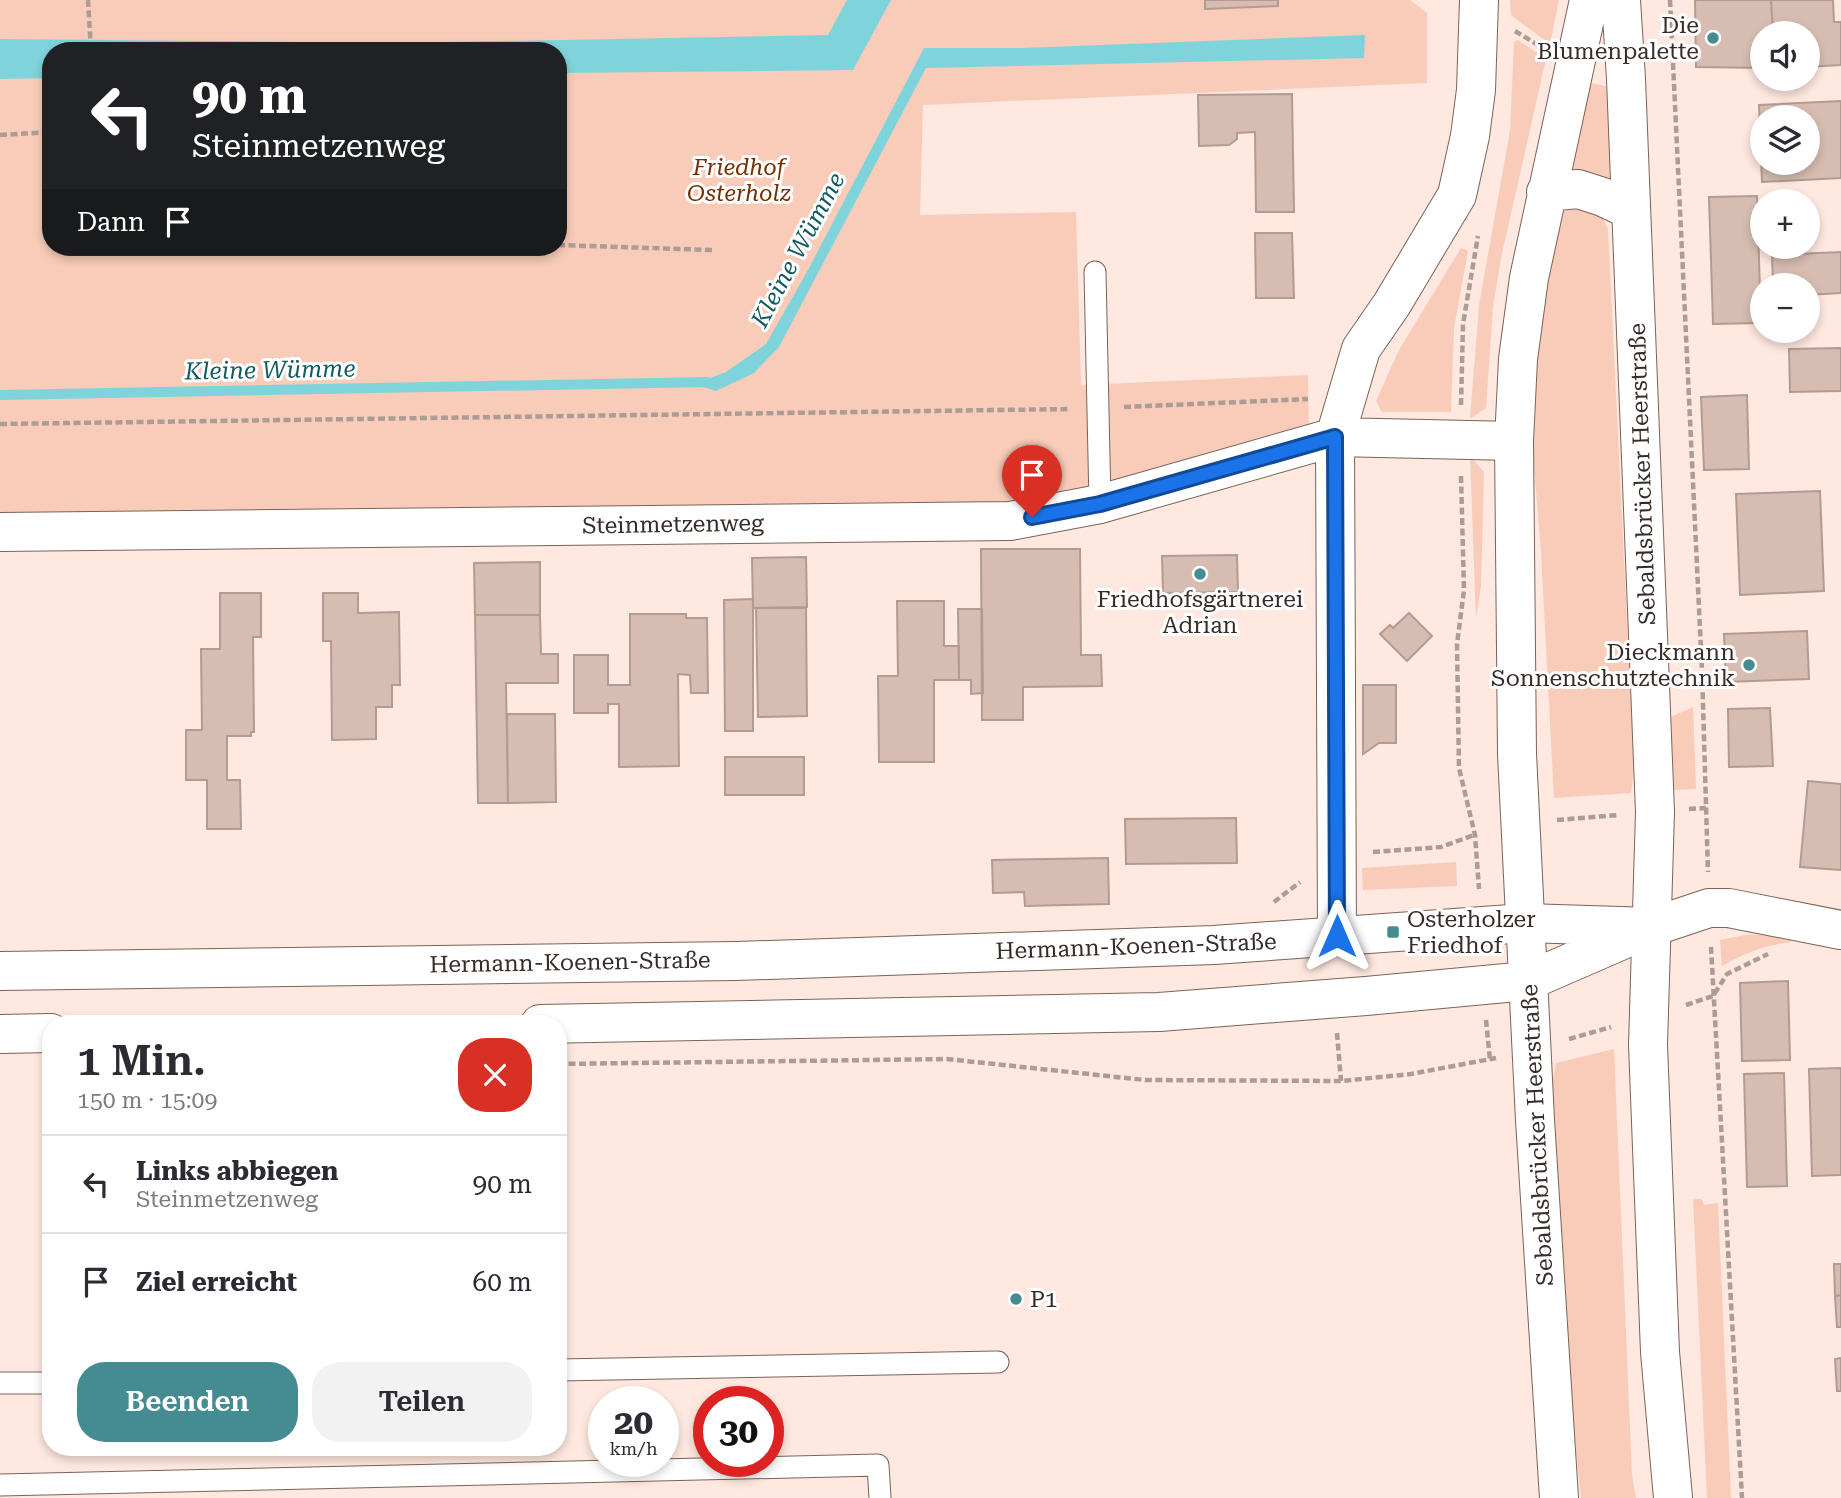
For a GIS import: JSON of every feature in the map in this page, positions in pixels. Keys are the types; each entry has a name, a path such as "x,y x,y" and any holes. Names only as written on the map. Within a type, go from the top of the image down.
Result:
{"main road":[{"path":"1337,936 1335,437 1361,349 1392,304 1457,195 1470,136 1476,90 1479,0"},
{"name":"Sebaldsbrücker Heerstraße","path":"1559,1498 1517,754 1514,441 1518,359 1529,278 1589,0"},
{"name":"Sebaldsbrücker Heerstraße","path":"1621,0 1655,812 1647,1017 1660,1352 1673,1498"},
{"path":"1546,192 1578,189 1631,210"},
{"name":"Steinmetzenweg","path":"0,532 1010,521 1100,504 1335,437 1514,441"},
{"path":"567,1023 1159,1012 1528,981 1652,927 1709,908 1729,908 1826,926"},
{"name":"Hermann-Koenen-Straße","path":"0,971 750,960 1214,945 1525,923 1652,927"},
{"path":"0,1034 42,1033"}],"lane":[{"path":"1095,272 1100,504"},
{"path":"567,1370 998,1362"},
{"path":"0,1383 42,1383"},
{"path":"0,1485 878,1465 880,1498"}],"path":[{"path":"88,0 91,42"},
{"path":"1670,0 1702,671 1713,996 1742,1498"},
{"path":"0,135 42,133"},
{"path":"567,245 712,250"},
{"path":"0,424 1097,408 1348,398"},
{"path":"1460,440 1464,590 1457,644 1459,768 1475,835"},
{"path":"1269,906 1302,881 1368,852 1441,847 1499,824 1706,808"},
{"path":"567,1064 947,1059 1145,1080 1341,1081 1411,1074 1532,1049 1713,996 1727,974 1750,961 1788,949 1826,926"},
{"path":"1336,1024 1341,1081"}],"green space":[{"name":"Friedhof Osterholz","path":"0,0 1410,0 1427,13 1427,83 923,105 920,215 1076,212 1081,385 1308,375 1309,450 1085,516 0,544"},
{"path":"1510,0 1559,0 1550,44 1511,15"},
{"path":"1518,40 1546,59 1501,258 1493,307 1486,408 1470,419 1479,305 1510,131 1514,42"},
{"path":"1590,83 1610,87 1612,184 1569,173"},
{"path":"1573,205 1599,210 1608,229 1634,767 1631,793 1554,798 1533,454 1538,335 1560,214"},
{"path":"1461,248 1468,251 1454,328 1451,412 1382,412 1376,401 1399,350"},
{"path":"1470,456 1484,472 1481,586 1476,618"},
{"path":"1693,707 1696,789 1674,790 1671,717"},
{"path":"1456,862 1457,886 1363,890 1362,868"},
{"path":"1772,934 1791,937 1791,942 1755,950 1722,966 1720,940 1745,935"},
{"path":"1614,1049 1632,1475 1636,1498 1581,1498 1572,1414 1551,1090 1556,1063"},
{"path":"1693,1199 1702,1199 1704,1205 1718,1203 1731,1498 1707,1498"}],"water":[{"path":"847,0 891,0 853,70 567,73 567,42 447,42 828,35"},
{"path":"1365,35 1364,58 926,68 779,347 754,373 716,391 694,384 726,372 766,344 808,270 924,48 1023,48"},
{"path":"0,39 295,42 42,42 42,78 0,79"}],"building":[{"path":"1205,0 1278,0 1278,6 1205,9"},
{"path":"1695,0 1771,0 1772,21 1750,21 1750,68 1696,67"},
{"path":"1771,0 1833,0 1834,22 1841,22 1841,65 1820,66 1820,21 1772,21"},
{"path":"1292,94 1294,212 1256,212 1255,132 1237,133 1237,139 1229,145 1199,146 1198,95"},
{"path":"1841,101 1841,178 1762,182 1762,175 1820,175 1820,105 1759,105"},
{"path":"1750,196 1750,259 1759,259 1759,273 1750,273 1750,323 1713,324 1709,197"},
{"path":"1255,233 1292,233 1294,298 1256,298"},
{"path":"1841,252 1841,293 1820,294 1820,273 1773,273 1772,259 1820,259 1820,253"},
{"path":"1841,348 1841,391 1790,392 1789,349"},
{"path":"1747,395 1749,469 1704,470 1701,397"},
{"path":"1820,491 1824,591 1740,595 1736,494"},
{"path":"981,549 1080,549 1081,655 1101,655 1102,686 1023,687 1023,720 982,720"},
{"name":"Friedhofsgärtnerei Adrian","path":"1237,555 1238,592 1163,593 1162,556"},
{"path":"806,557 807,607 753,608 752,558"},
{"path":"540,562 540,615 475,615 474,563"},
{"path":"220,593 261,593 261,637 253,637 254,732 251,732 251,736 227,736 227,780 240,780 241,829 207,829 207,780 186,780 186,730 202,730 201,649 220,649"},
{"path":"323,593 358,593 358,613 399,612 400,685 392,685 392,707 376,707 376,739 332,740 331,641 323,641"},
{"path":"753,599 753,731 725,731 724,600"},
{"path":"897,601 944,601 944,646 959,646 959,680 934,680 934,762 879,762 878,676 898,676"},
{"path":"756,608 806,608 807,716 758,717"},
{"path":"958,609 982,609 983,693 971,694 971,680 959,680"},
{"path":"1409,613 1432,636 1407,661 1380,634 1390,625 1393,628"},
{"path":"630,614 686,614 686,618 707,618 708,693 691,693 690,675 678,674 679,766 619,767 619,704 608,704 608,713 574,713 574,655 608,655 608,685 630,685"},
{"path":"475,615 540,615 541,654 558,654 558,683 506,683 508,803 478,803"},
{"path":"1807,631 1809,679 1726,682 1724,634"},
{"path":"1363,685 1396,685 1396,743 1379,743 1363,754"},
{"path":"1770,708 1773,766 1729,767 1728,709"},
{"path":"507,714 555,714 556,802 508,803"},
{"path":"725,757 804,757 804,795 725,795"},
{"path":"1808,781 1841,784 1841,870 1800,867"},
{"path":"1236,818 1237,863 1126,864 1125,819"},
{"path":"1108,858 1109,904 1025,906 1024,892 993,893 992,860"},
{"path":"1788,981 1790,1060 1742,1061 1740,983"},
{"path":"1841,1068 1841,1175 1812,1176 1809,1069"},
{"path":"1784,1073 1787,1186 1747,1187 1744,1074"},
{"path":"1834,1264 1841,1264 1841,1295 1835,1296"},
{"path":"1841,1295 1841,1327 1837,1327 1835,1296"},
{"path":"1841,1358 1841,1391 1837,1391 1835,1359"}],"waterway":[{"name":"Kleine Wümme","path":"0,395 707,382"}],"place":[{"name":"Die Blumenpalette","path":"1713,38"},
{"name":"Friedhofsgärtnerei Adrian","path":"1200,574"},
{"name":"Dieckmann Sonnenschutztechnik","path":"1749,665"},
{"name":"Osterholzer Friedhof","path":"1393,932"},
{"name":"P1","path":"1016,1299"}],"route":[{"path":"1032,517 1100,504 1335,437 1337,936"}]}
